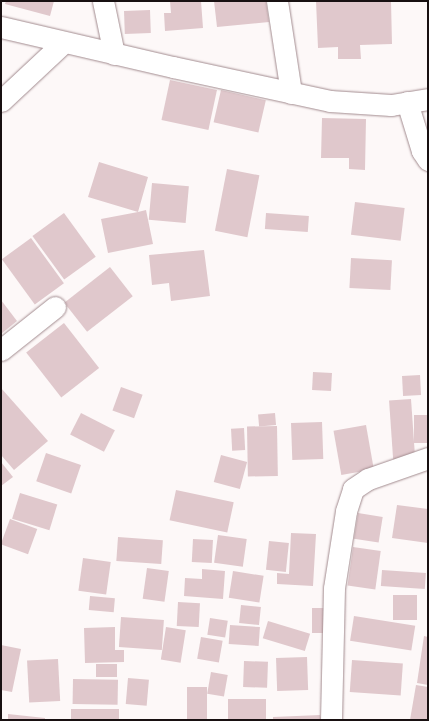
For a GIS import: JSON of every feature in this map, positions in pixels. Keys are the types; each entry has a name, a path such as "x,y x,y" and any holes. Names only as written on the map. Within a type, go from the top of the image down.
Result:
{"street":[{"path":"103,1 114,54"},
{"path":"277,1 291,92"},
{"path":"1,27 114,54 330,101 391,105 428,99"},
{"path":"1,101 64,42"},
{"path":"407,102 422,151 428,160"},
{"path":"1,350 55,307"},
{"path":"331,720 334,588 346,511 353,489 368,478 428,458"}],"building":[{"path":"6,1 54,1 50,16 5,4"},
{"path":"170,1 201,1 203,28 165,31 164,13 171,13"},
{"path":"214,1 266,1 269,22 217,27"},
{"path":"316,1 391,1 392,44 360,45 361,59 338,59 338,47 318,48"},
{"path":"150,10 151,33 125,34 124,11"},
{"path":"170,80 217,90 208,130 161,120"},
{"path":"221,90 266,100 258,133 214,122"},
{"path":"322,118 366,119 365,170 349,169 349,158 321,158"},
{"path":"99,162 148,177 138,212 88,197"},
{"path":"227,169 259,175 247,237 215,231"},
{"path":"152,183 189,186 186,223 149,220"},
{"path":"355,202 405,208 401,241 351,235"},
{"path":"146,210 153,244 108,253 101,219"},
{"path":"64,213 96,257 64,280 32,236"},
{"path":"266,213 309,216 308,232 265,229"},
{"path":"31,238 64,283 35,304 2,259"},
{"path":"204,250 210,296 171,301 169,283 152,285 149,255"},
{"path":"351,258 392,260 390,290 349,288"},
{"path":"110,267 133,296 87,332 64,303"},
{"path":"1,300 17,321 1,334"},
{"path":"64,323 99,368 61,397 26,353"},
{"path":"313,372 332,373 331,391 312,390"},
{"path":"420,375 421,395 403,396 402,376"},
{"path":"121,387 143,395 134,418 112,410"},
{"path":"1,388 48,441 14,470 1,455"},
{"path":"411,399 415,461 393,462 389,401"},
{"path":"81,413 115,430 104,452 70,434"},
{"path":"275,413 276,425 259,426 258,414"},
{"path":"414,415 428,415 428,443 414,443"},
{"path":"322,422 323,459 292,460 291,423"},
{"path":"366,425 374,469 341,475 334,431"},
{"path":"277,426 278,476 248,477 247,427"},
{"path":"244,428 245,450 232,451 231,429"},
{"path":"46,453 81,465 71,493 36,481"},
{"path":"221,455 247,462 240,489 214,482"},
{"path":"1,462 13,477 1,486"},
{"path":"176,490 234,502 227,533 170,520"},
{"path":"20,493 57,504 49,530 12,519"},
{"path":"397,505 428,509 428,543 392,538"},
{"path":"358,513 383,517 379,543 354,539"},
{"path":"10,519 37,529 28,554 1,544"},
{"path":"291,533 316,534 313,586 277,584 277,573 289,574"},
{"path":"218,535 247,539 243,567 214,563"},
{"path":"118,537 163,540 161,564 116,561"},
{"path":"193,539 213,540 212,563 192,562"},
{"path":"269,541 289,543 286,572 266,570"},
{"path":"353,547 381,551 375,590 348,586"},
{"path":"83,558 111,562 106,595 78,591"},
{"path":"147,568 169,571 164,602 143,599"},
{"path":"202,569 225,571 223,599 184,596 185,578 202,579"},
{"path":"382,570 426,573 425,589 381,586"},
{"path":"233,571 264,576 259,603 229,598"},
{"path":"393,595 417,595 417,620 393,620"},
{"path":"90,596 115,598 114,612 89,610"},
{"path":"178,602 200,603 199,627 177,626"},
{"path":"241,605 261,607 259,625 239,623"},
{"path":"312,608 327,608 327,633 312,633"},
{"path":"354,616 415,626 411,650 350,641"},
{"path":"121,617 164,620 162,650 119,647"},
{"path":"210,618 228,621 225,638 207,635"},
{"path":"268,621 310,634 305,651 263,638"},
{"path":"230,625 260,627 259,646 229,644"},
{"path":"115,627 115,650 124,650 124,662 85,663 84,628"},
{"path":"166,627 186,630 181,663 161,660"},
{"path":"424,636 428,637 428,685 417,683"},
{"path":"201,637 223,641 219,662 197,659"},
{"path":"1,645 21,649 12,692 1,690"},
{"path":"307,657 308,690 277,691 276,658"},
{"path":"58,659 60,701 29,703 27,661"},
{"path":"352,660 403,664 401,695 350,692"},
{"path":"244,661 268,662 267,688 243,687"},
{"path":"96,664 117,664 117,677 96,677"},
{"path":"211,672 228,675 224,697 207,694"},
{"path":"128,678 149,680 147,706 126,704"},
{"path":"73,679 118,680 118,705 73,704"},
{"path":"416,685 428,687 428,720 410,720"},
{"path":"187,687 207,687 207,719 187,719"},
{"path":"228,699 266,699 266,720 228,720"},
{"path":"71,709 119,709 119,720 71,720"},
{"path":"8,714 45,718 45,720 8,720"},
{"path":"320,715 321,720 273,720 273,717"}]}
